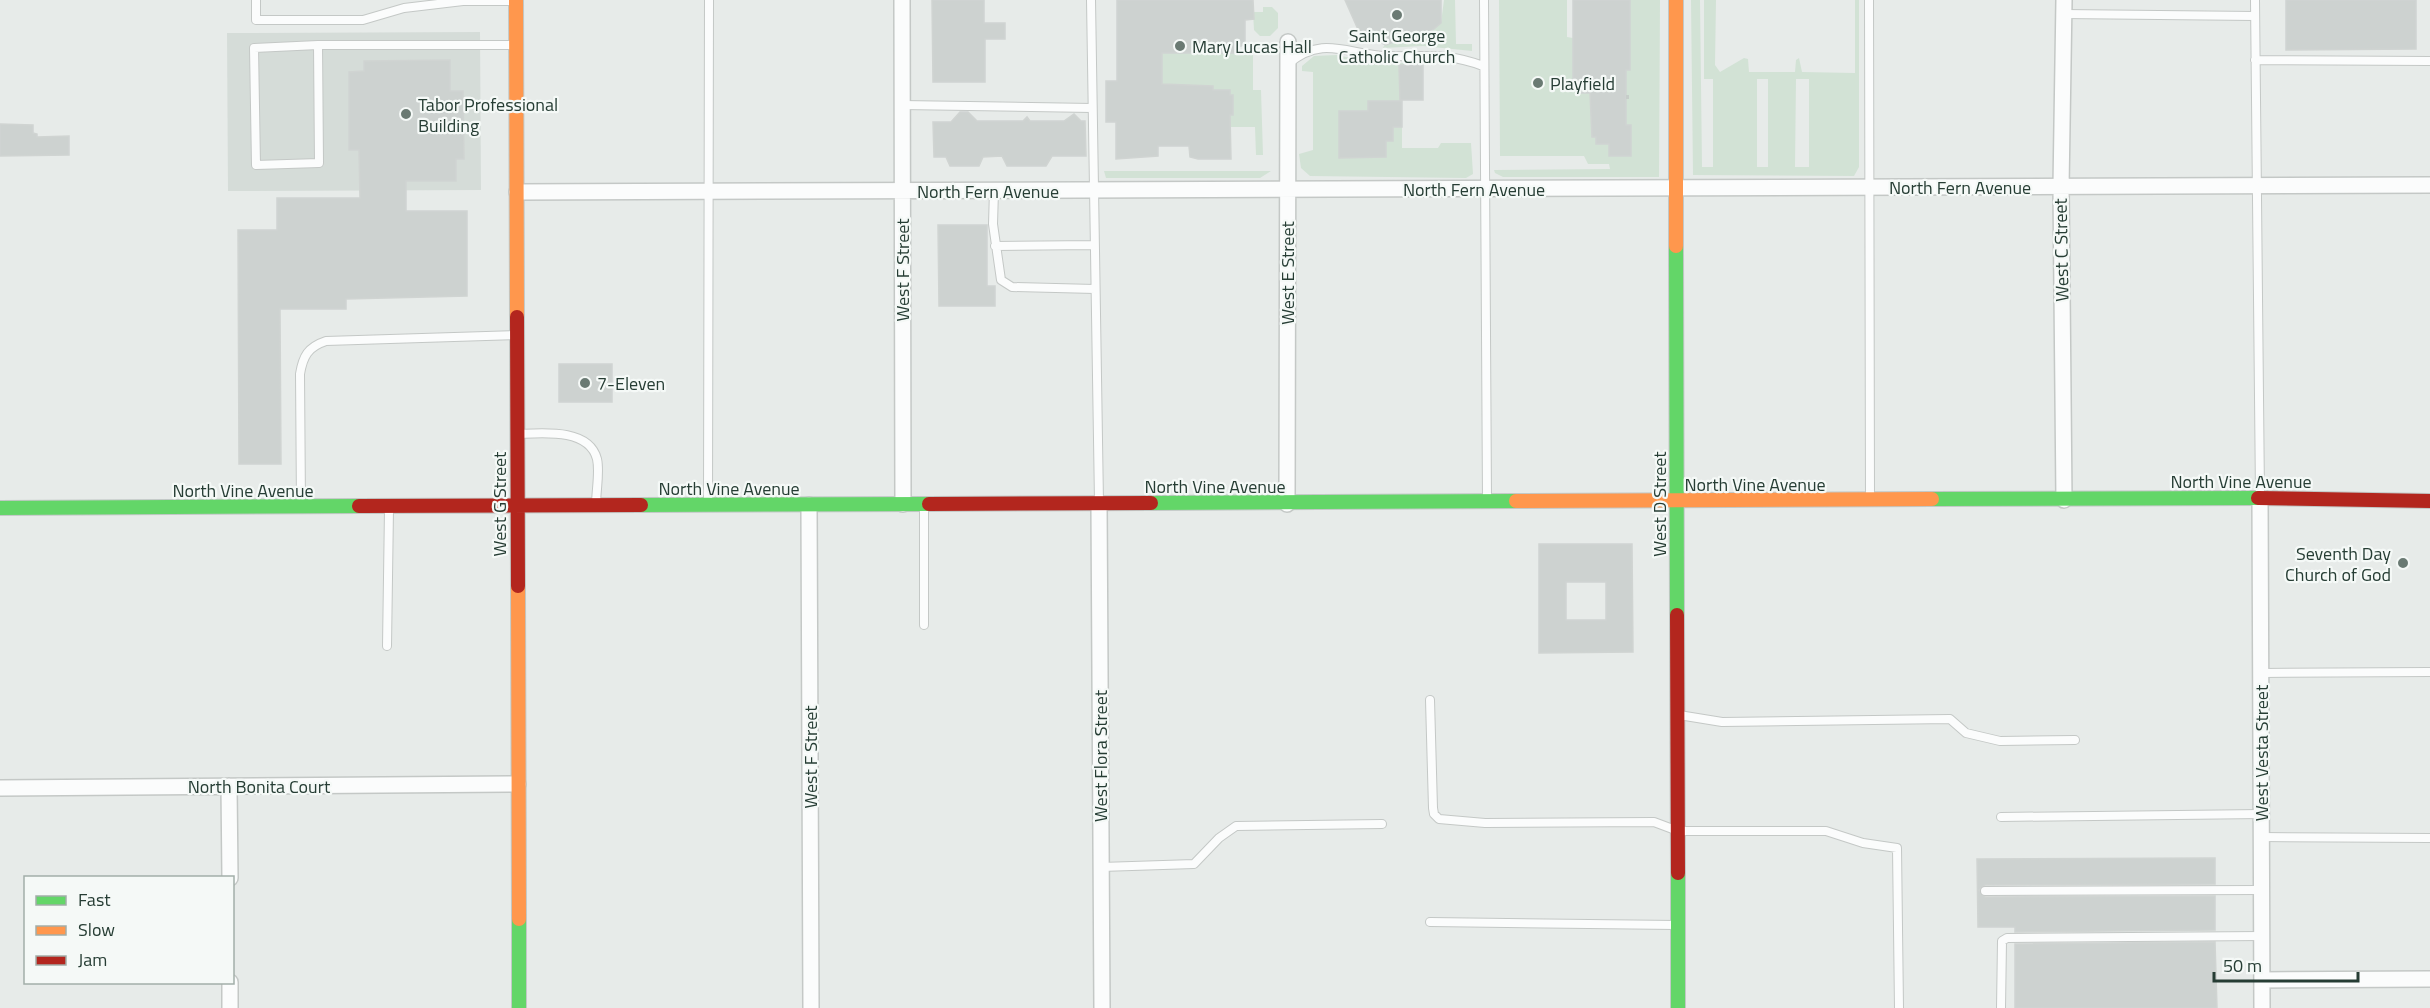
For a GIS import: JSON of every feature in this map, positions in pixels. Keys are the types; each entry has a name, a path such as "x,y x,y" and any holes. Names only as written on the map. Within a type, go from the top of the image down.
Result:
{"street":[{"name":"West F Street","path":"902,0 903,504"},
{"name":"West D Street","path":"1676,0 1678,1008"},
{"name":"West G Street","path":"516,1 519,1008"},
{"name":"West C Street","path":"2064,7 2061,187 2064,500"},
{"name":"West E Street","path":"1287,504 1288,42"},
{"name":"North Fern Avenue","path":"517,192 2430,185"},
{"name":"North Vine Avenue","path":"0,508 2260,498 2430,501"},
{"name":"West Vesta Street","path":"2260,498 2262,1008"},
{"name":"West Flora Street","path":"1099,504 1102,1008"},
{"name":"West F Street","path":"809,505 811,1008"},
{"name":"North Bonita Court","path":"0,788 518,784"},
{"path":"229,786 230,876"},
{"path":"2262,980 2430,979"},
{"path":"230,984 230,1008"}],"lane":[{"path":"256,0 256,20 363,20 404,8 463,1 516,1"},
{"path":"708,506 710,0"},
{"path":"1091,0 1092,190 1099,504"},
{"path":"1484,0 1483,189 1487,503"},
{"path":"1869,0 1870,501"},
{"path":"2255,0 2260,498"},
{"path":"2064,7 2255,16"},
{"path":"318,45 320,164 256,165 254,48 318,45 516,45"},
{"path":"1288,64 1301,53 1334,47 1385,56 1420,54 1450,57 1483,66"},
{"path":"2255,60 2430,61"},
{"path":"902,105 1092,108"},
{"path":"994,191 995,246 1001,280 1012,287 1095,289"},
{"path":"995,246 1094,244"},
{"path":"301,508 300,374 302,364 312,346 326,341 517,335"},
{"path":"517,434 557,433 578,440 592,448 597,460 596,507"},
{"path":"924,504 924,625"},
{"path":"387,646 389,507"},
{"path":"2261,673 2430,672"},
{"path":"1430,700 1433,808 1434,814 1439,819 1485,823 1654,822 1678,831 1826,831 1863,843 1897,848 1899,1008"},
{"path":"1677,715 1722,722 1950,719 1966,733 2000,741 2075,740"},
{"path":"2001,817 2261,814"},
{"path":"1101,867 1194,864 1219,838 1236,826 1382,824"},
{"path":"2261,837 2430,838"},
{"path":"1985,891 2262,890"},
{"path":"1430,922 1678,925"},
{"path":"2001,1008 2002,941 2007,938 2262,936"}],"path":[{"path":"1626,97 1633,97"}],"shaded area":[{"path":"480,32 481,190 228,191 227,33"}],"green space":[{"path":"1444,0 1455,0 1456,44 1472,44 1472,51 1423,46 1383,48 1390,33 1429,33 1441,23"},
{"name":"Playfield","path":"1499,0 1567,0 1567,37 1573,38 1576,93 1590,93 1592,137 1596,137 1596,144 1609,144 1610,156 1631,156 1631,125 1626,125 1626,70 1630,69 1630,0 1660,0 1659,177 1503,177 1495,173 1494,170 1610,169 1609,164 1588,164 1584,156 1500,156"},
{"path":"1691,0 1700,0 1702,167 1713,167 1713,79 1704,79 1704,0 1716,0 1715,65 1720,72 1744,58 1748,59 1749,72 1795,72 1796,60 1799,58 1802,72 1855,73 1855,0 1859,0 1859,167 1854,176 1693,175","holes":["1757,79 1768,79 1768,167 1757,167","1796,79 1809,79 1809,167 1795,167"]},
{"path":"1263,7 1272,7 1278,13 1278,28 1270,36 1260,36 1254,30 1253,12 1263,12"},
{"path":"1162,53 1253,53 1253,90 1261,90 1263,155 1256,155 1255,127 1194,127 1180,122 1180,84 1147,84"},
{"path":"1337,55 1383,65 1413,62 1423,65 1423,100 1402,100 1402,148 1438,148 1441,143 1471,143 1473,174 1466,178 1310,176 1301,168 1299,154 1313,150 1313,72 1302,71 1302,66 1314,56"},
{"path":"1104,171 1271,171 1260,178 1106,178"}],"building":[{"path":"932,0 984,0 984,23 1005,23 1005,39 985,39 985,82 933,82"},
{"path":"1117,0 1253,0 1254,19 1245,20 1245,44 1237,48 1237,53 1162,53 1162,84 1213,86 1213,90 1230,90 1230,95 1233,95 1233,115 1230,115 1231,159 1198,159 1190,157 1189,146 1158,146 1158,156 1116,159 1116,122 1106,122 1106,81 1117,81"},
{"name":"Saint George Catholic Church","path":"1345,0 1441,0 1441,23 1429,33 1411,35 1386,45 1360,34"},
{"path":"1573,0 1630,0 1630,70 1626,70 1626,125 1631,125 1631,156 1609,156 1609,144 1596,144 1596,137 1592,137 1590,93 1576,93 1576,80 1573,80"},
{"path":"2286,0 2416,0 2416,49 2286,50"},
{"path":"450,60 450,91 463,91 464,159 456,159 456,181 406,181 406,211 467,211 467,296 346,299 346,309 280,309 281,464 239,464 238,230 277,230 277,198 360,198 359,150 349,150 349,72 364,71 364,61"},
{"path":"1399,65 1423,65 1423,100 1400,100"},
{"path":"1368,101 1402,101 1402,127 1393,127 1393,141 1386,141 1386,157 1339,158 1339,111 1368,111"},
{"path":"960,112 968,112 977,121 1023,121 1027,117 1030,121 1064,121 1074,114 1081,121 1085,121 1086,156 1052,156 1046,166 1007,166 1002,156 983,157 979,166 950,166 946,157 934,157 933,122 951,122"},
{"path":"0,124 33,125 33,133 37,134 37,137 69,136 69,155 0,156"},
{"path":"938,225 987,225 987,286 995,286 995,306 939,306"},
{"name":"7-Eleven","path":"559,364 612,364 612,402 559,402"},
{"path":"1539,544 1632,544 1633,652 1539,653","holes":["1566,582 1606,582 1606,620 1566,620"]},
{"path":"2215,858 2215,884 1985,885 1979,890 1985,897 2215,896 2215,930 2015,932 2015,927 1978,927 1977,859"},
{"path":"2215,942 2217,1008 2015,1008 2015,944"}],"traffic: fast":[{"path":"1676,246 1677,615"},
{"path":"1932,499 2258,498"},
{"path":"1151,503 1516,501"},
{"path":"641,505 929,504"},
{"path":"0,508 359,506"},
{"path":"1678,873 1678,1008"},
{"path":"519,919 519,1008"}],"traffic: slow":[{"path":"516,0 517,317"},
{"path":"1676,0 1676,246"},
{"path":"1516,501 1932,499"},
{"path":"518,586 519,919"}],"traffic: jam":[{"path":"517,317 518,586"},
{"path":"2258,498 2430,501"},
{"path":"929,504 1151,503"},
{"path":"359,506 641,505"},
{"path":"1677,615 1678,873"}],"place":[{"name":"Saint George Catholic Church","path":"1397,15"},
{"name":"Mary Lucas Hall","path":"1180,46"},
{"name":"Playfield","path":"1538,83"},
{"name":"Tabor Professional Building","path":"406,114"},
{"name":"7-Eleven","path":"585,383"},
{"name":"Seventh Day Church of God","path":"2403,563"}]}
